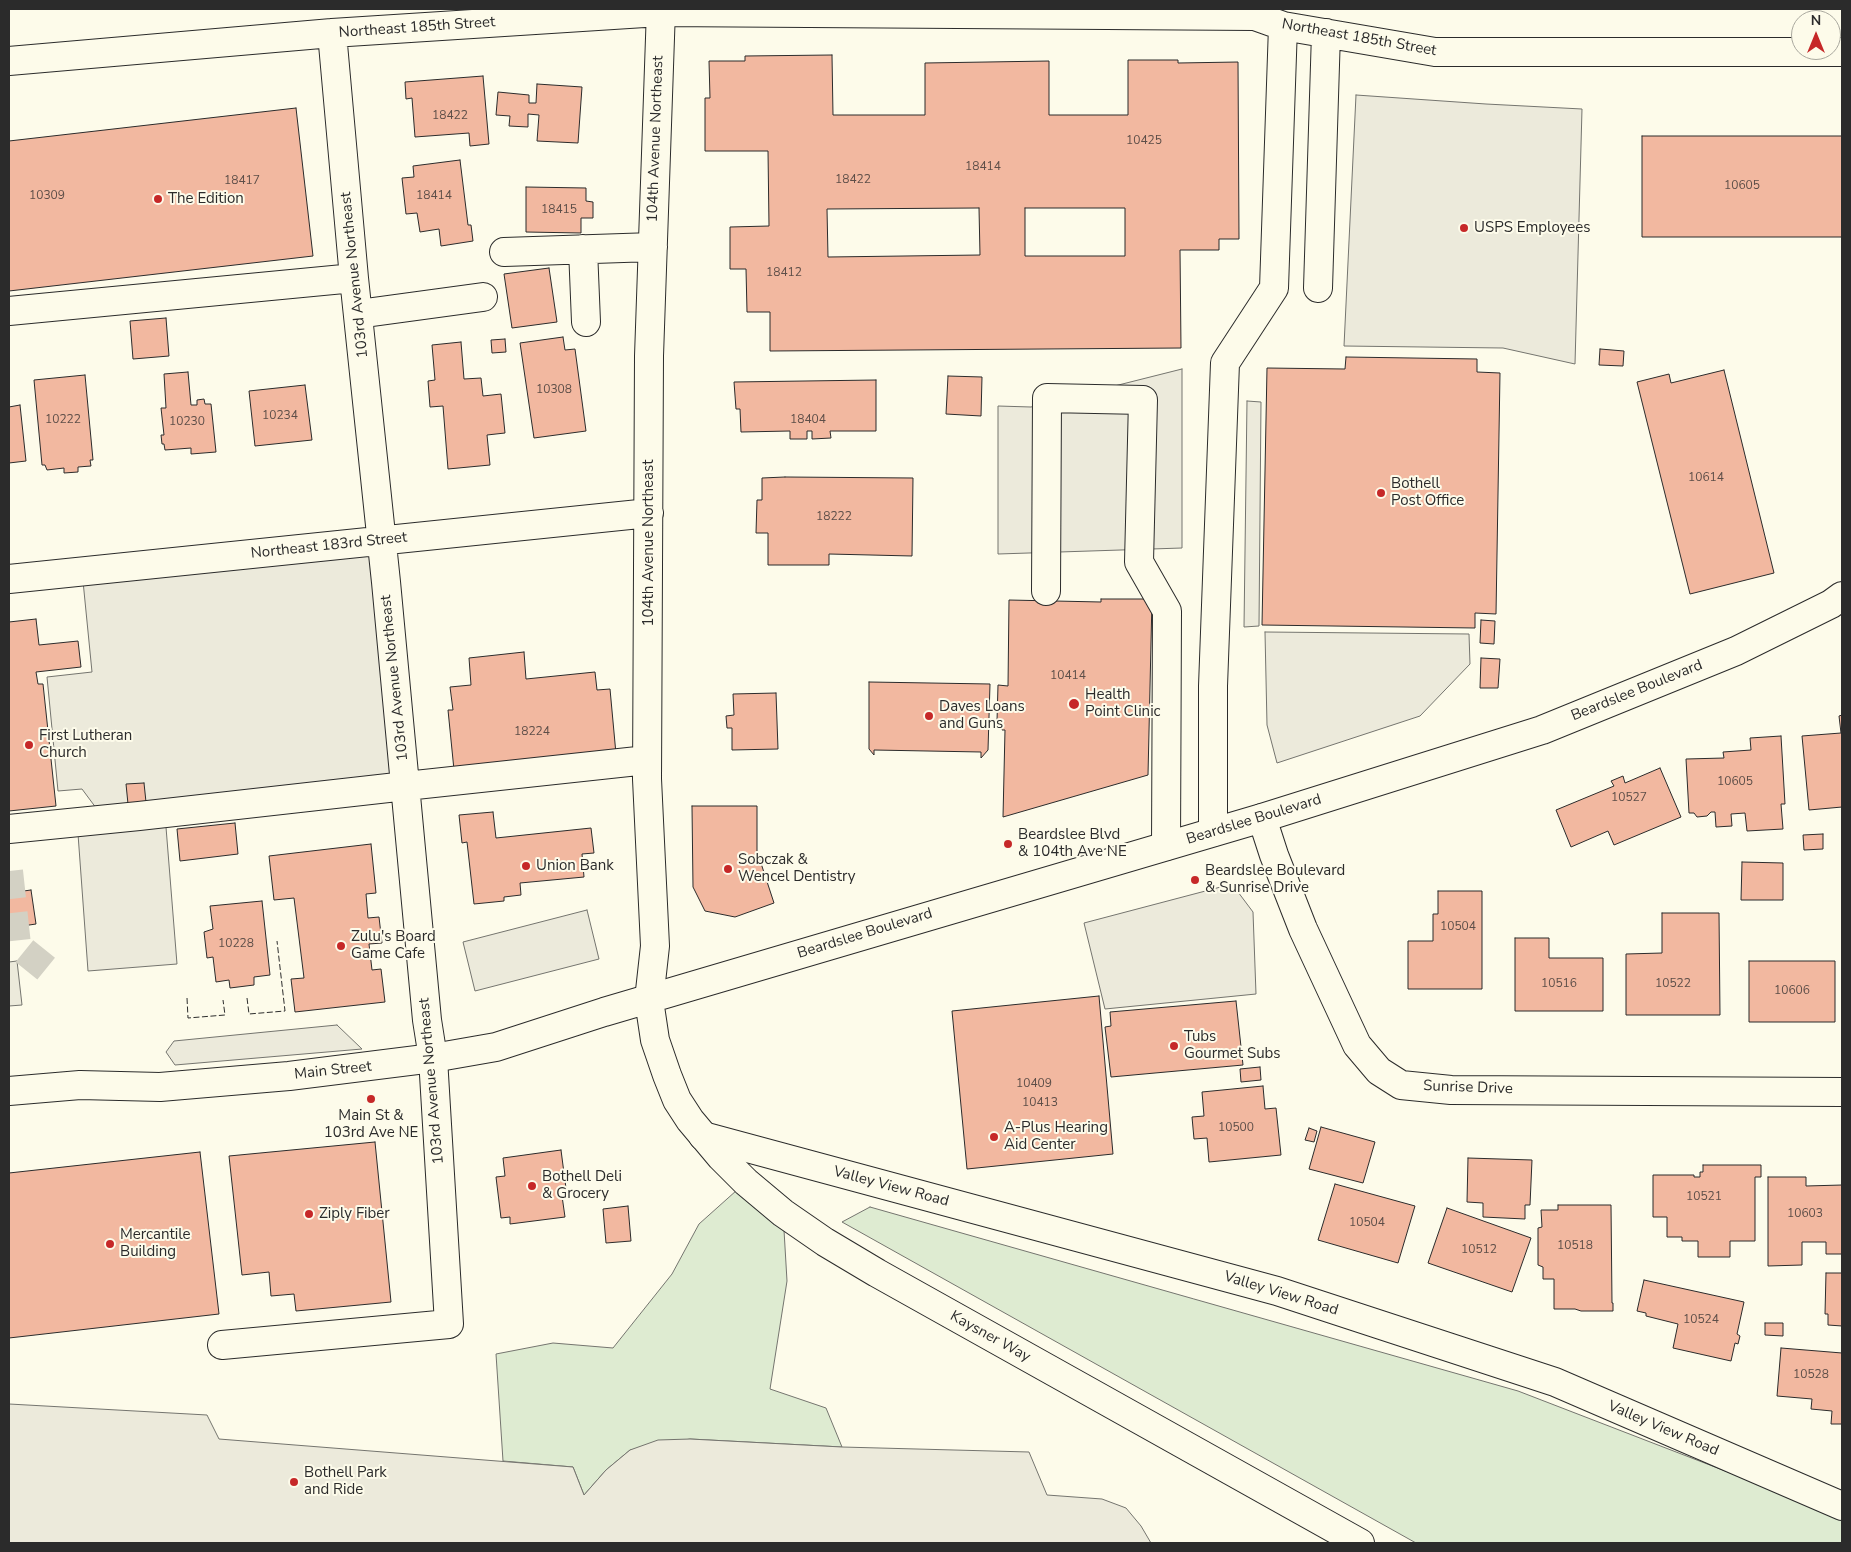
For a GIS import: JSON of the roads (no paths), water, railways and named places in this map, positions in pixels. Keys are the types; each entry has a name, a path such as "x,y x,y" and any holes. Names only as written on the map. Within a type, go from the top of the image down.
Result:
{"street":[{"name":"Northeast 185th Street","path":"9,61 332,33 660,10 1257,12 1283,26 1435,52 1842,52"},
{"name":"104th Avenue Northeast","path":"660,10 649,356 647,760 655,946 649,1000 655,1040 667,1076"},
{"path":"1213,832 1213,686 1225,363 1274,288 1283,26"},
{"name":"103rd Avenue Northeast","path":"222,1345 449,1324 433,1058 427,1020 382,540 354,278 332,33"},
{"path":"1318,288 1326,34"},
{"path":"504,252 653,247"},
{"path":"583,249 586,322"},
{"path":"9,311 354,278"},
{"path":"358,314 483,297"},
{"path":"1046,591 1047,398 1143,400 1139,562 1167,612 1166,846"},
{"name":"Northeast 183rd Street","path":"9,579 649,513"},
{"name":"Beardslee Boulevard","path":"649,1000 1262,818 1542,730 1736,651 1831,604 1842,596"},
{"path":"9,829 647,760"},
{"name":"Sunrise Drive","path":"1262,818 1274,855 1303,929 1357,1044 1379,1071 1401,1085 1451,1090 1842,1092"},
{"name":"Main Street","path":"9,1091 80,1085 160,1087 289,1076 433,1058 496,1047 604,1012 649,1000"},
{"name":"Kaysner Way","path":"667,1076 677,1100 703,1136 746,1182 783,1213 825,1242 877,1273 1360,1543"},
{"name":"Valley View Road","path":"703,1136 1277,1291 1555,1382 1842,1506"}],"tunnel":[{"path":"9,871 17,945 49,971"}],"place":[{"name":"The Edition","path":"158,199"},
{"name":"USPS Employees","path":"1464,228"},
{"name":"Bothell Post Office","path":"1381,493"},
{"name":"Health Point Clinic","path":"1074,704"},
{"name":"Daves Loans and Guns","path":"929,716"},
{"name":"First Lutheran Church","path":"29,745"},
{"name":"Beardslee Blvd & 104th Ave NE","path":"1008,844"},
{"name":"Union Bank","path":"526,866"},
{"name":"Sobczak & Wencel Dentistry","path":"728,869"},
{"name":"Beardslee Boulevard & Sunrise Drive","path":"1195,880"},
{"name":"Zulu's Board Game Cafe","path":"341,946"},
{"name":"Tubs Gourmet Subs","path":"1174,1046"},
{"name":"Main St & 103rd Ave NE","path":"371,1099"},
{"name":"A-Plus Hearing Aid Center","path":"994,1137"},
{"name":"Bothell Deli & Grocery","path":"532,1186"},
{"name":"Ziply Fiber","path":"309,1214"},
{"name":"Mercantile Building","path":"110,1244"},
{"name":"Bothell Park and Ride","path":"294,1482"}]}
